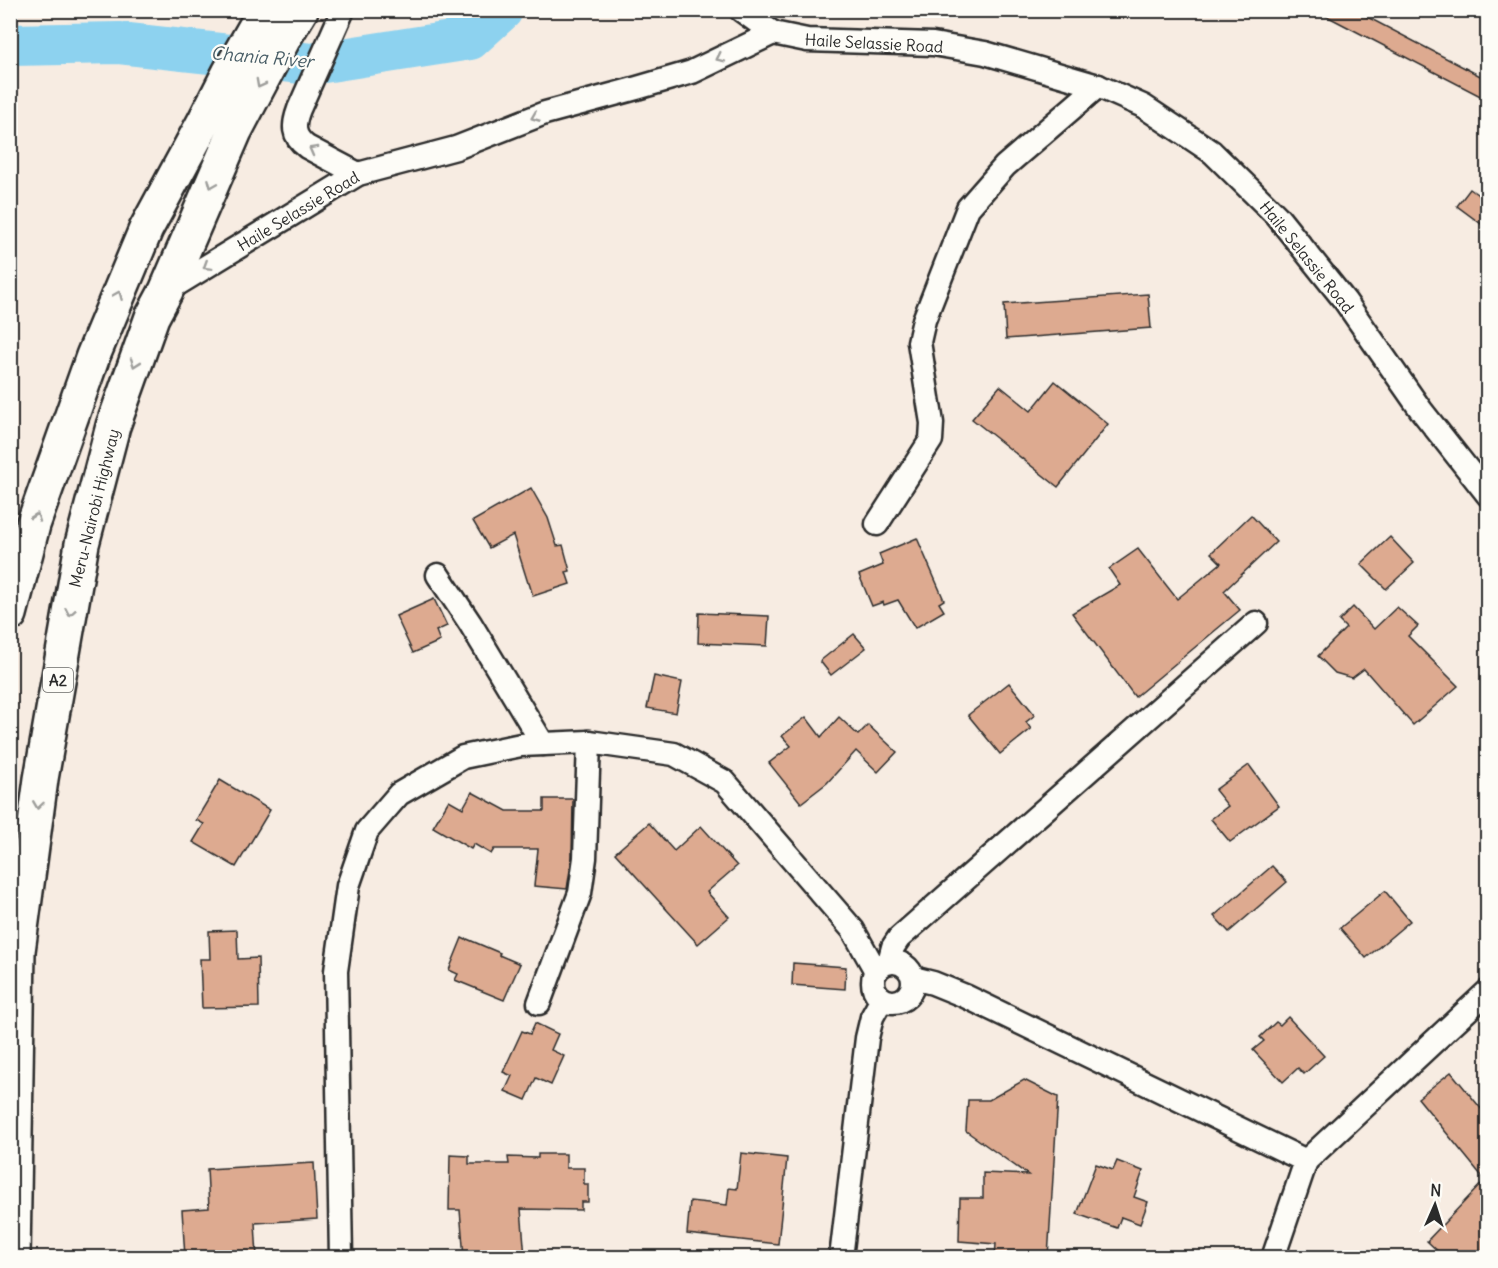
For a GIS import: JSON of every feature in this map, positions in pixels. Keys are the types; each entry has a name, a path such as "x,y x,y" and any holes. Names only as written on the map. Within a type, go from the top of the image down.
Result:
{"highway":[{"name":"Meru-Nairobi Highway","path":"13,1257 18,951 41,779 82,544 113,426 152,317 166,291 220,126 229,73 270,23 301,10"},
{"name":"Meru-Nairobi Highway","path":"10,614 33,525 93,356 146,229 220,126"}],"street":[{"path":"343,10 295,118 295,126 300,142 358,174"},
{"path":"741,10 773,33"},
{"name":"Haile Selassie Road","path":"166,291 358,174 456,148 545,112 692,72 773,33 807,40 933,44 985,54 1098,86 1143,106 1212,152 1277,216 1345,300 1421,410 1488,495"},
{"path":"877,524 931,440 932,423 919,342 924,320 968,208 1005,166 1098,86"},
{"path":"438,575 470,622 543,744"},
{"path":"883,967 897,962 910,971 913,986 904,999 889,1002 876,994 873,986 873,978 883,967 899,938 1256,623"},
{"path":"539,1003 580,893 585,858 589,742"},
{"path":"340,1257 336,971 348,886 367,831 399,795 463,757 521,745 589,742 674,754 725,782 883,967"},
{"path":"913,978 933,983 965,996 1306,1161"},
{"path":"1273,1257 1306,1161 1488,991"},
{"path":"841,1257 867,1038 872,1017 882,999"}],"building":[{"path":"1315,10 1354,10 1488,80 1488,100"},
{"path":"1470,189 1488,202 1488,229 1457,206"},
{"path":"1148,294 1151,328 1006,339 1004,304"},
{"path":"1055,381 1108,424 1058,487 972,419 1000,386 1031,411"},
{"path":"531,488 548,518 557,546 563,545 570,571 566,572 570,584 533,596 513,535 489,548 473,521"},
{"path":"1251,515 1276,542 1224,591 1240,610 1135,697 1072,613 1120,585 1109,569 1138,549 1177,599 1221,563 1211,553"},
{"path":"1390,537 1414,563 1386,589 1361,564"},
{"path":"917,538 944,600 939,603 944,611 915,628 898,600 872,606 859,575 883,565 879,554"},
{"path":"434,599 447,626 436,631 440,641 413,653 396,616"},
{"path":"1353,607 1374,629 1397,607 1418,626 1408,636 1458,686 1413,725 1364,669 1352,678 1335,673 1318,656 1346,628 1339,621"},
{"path":"699,613 769,616 767,646 698,643"},
{"path":"854,634 866,648 831,675 820,661"},
{"path":"654,676 682,682 676,713 647,708"},
{"path":"1009,683 1035,715 1026,722 1031,729 1000,754 968,715"},
{"path":"806,717 821,737 839,717 858,735 868,725 897,752 878,772 856,751 827,783 801,803 769,763 791,746 782,736"},
{"path":"1249,765 1279,806 1230,842 1211,819 1228,806 1215,790"},
{"path":"220,780 270,810 236,867 193,842 204,824 196,820"},
{"path":"472,792 507,811 544,811 544,799 573,799 572,857 567,889 534,886 538,849 494,849 491,854 474,844 471,849 433,827 449,800 463,808"},
{"path":"649,823 674,851 701,826 737,866 707,892 729,917 698,944 615,853"},
{"path":"1272,866 1287,882 1229,932 1214,916"},
{"path":"1385,891 1410,921 1366,958 1340,928"},
{"path":"237,930 238,959 258,958 259,1007 202,1008 200,959 210,959 209,931"},
{"path":"462,938 500,953 499,955 520,964 504,1000 455,980 458,974 449,970"},
{"path":"793,963 846,967 845,989 792,985"},
{"path":"1288,1017 1324,1056 1304,1074 1298,1068 1283,1082 1253,1050 1264,1041 1260,1037 1276,1022 1280,1025"},
{"path":"535,1023 558,1034 551,1050 564,1056 551,1085 536,1078 526,1100 505,1091 512,1076 503,1072 522,1031 530,1034"},
{"path":"1451,1072 1488,1117 1488,1257 1444,1257 1427,1241 1485,1180 1418,1098"},
{"path":"1024,1080 1058,1097 1048,1257 995,1257 996,1244 959,1241 960,1198 983,1198 983,1173 1028,1175 966,1131 968,1100 989,1100"},
{"path":"741,1153 787,1158 778,1244 687,1234 690,1201 727,1205 729,1188 737,1189"},
{"path":"538,1154 566,1154 566,1168 584,1168 584,1184 588,1184 588,1202 581,1202 581,1210 521,1209 525,1257 464,1257 460,1210 449,1210 450,1155 469,1156 469,1164 509,1164 508,1157 538,1158"},
{"path":"1117,1161 1143,1171 1134,1197 1148,1202 1140,1224 1121,1217 1117,1228 1077,1214 1096,1164 1113,1170"},
{"path":"314,1163 317,1219 255,1223 257,1257 185,1257 182,1210 209,1208 207,1169"}],"waterway":[{"name":"Chania River","path":"10,45 119,43 311,64 470,39 502,10"}]}
